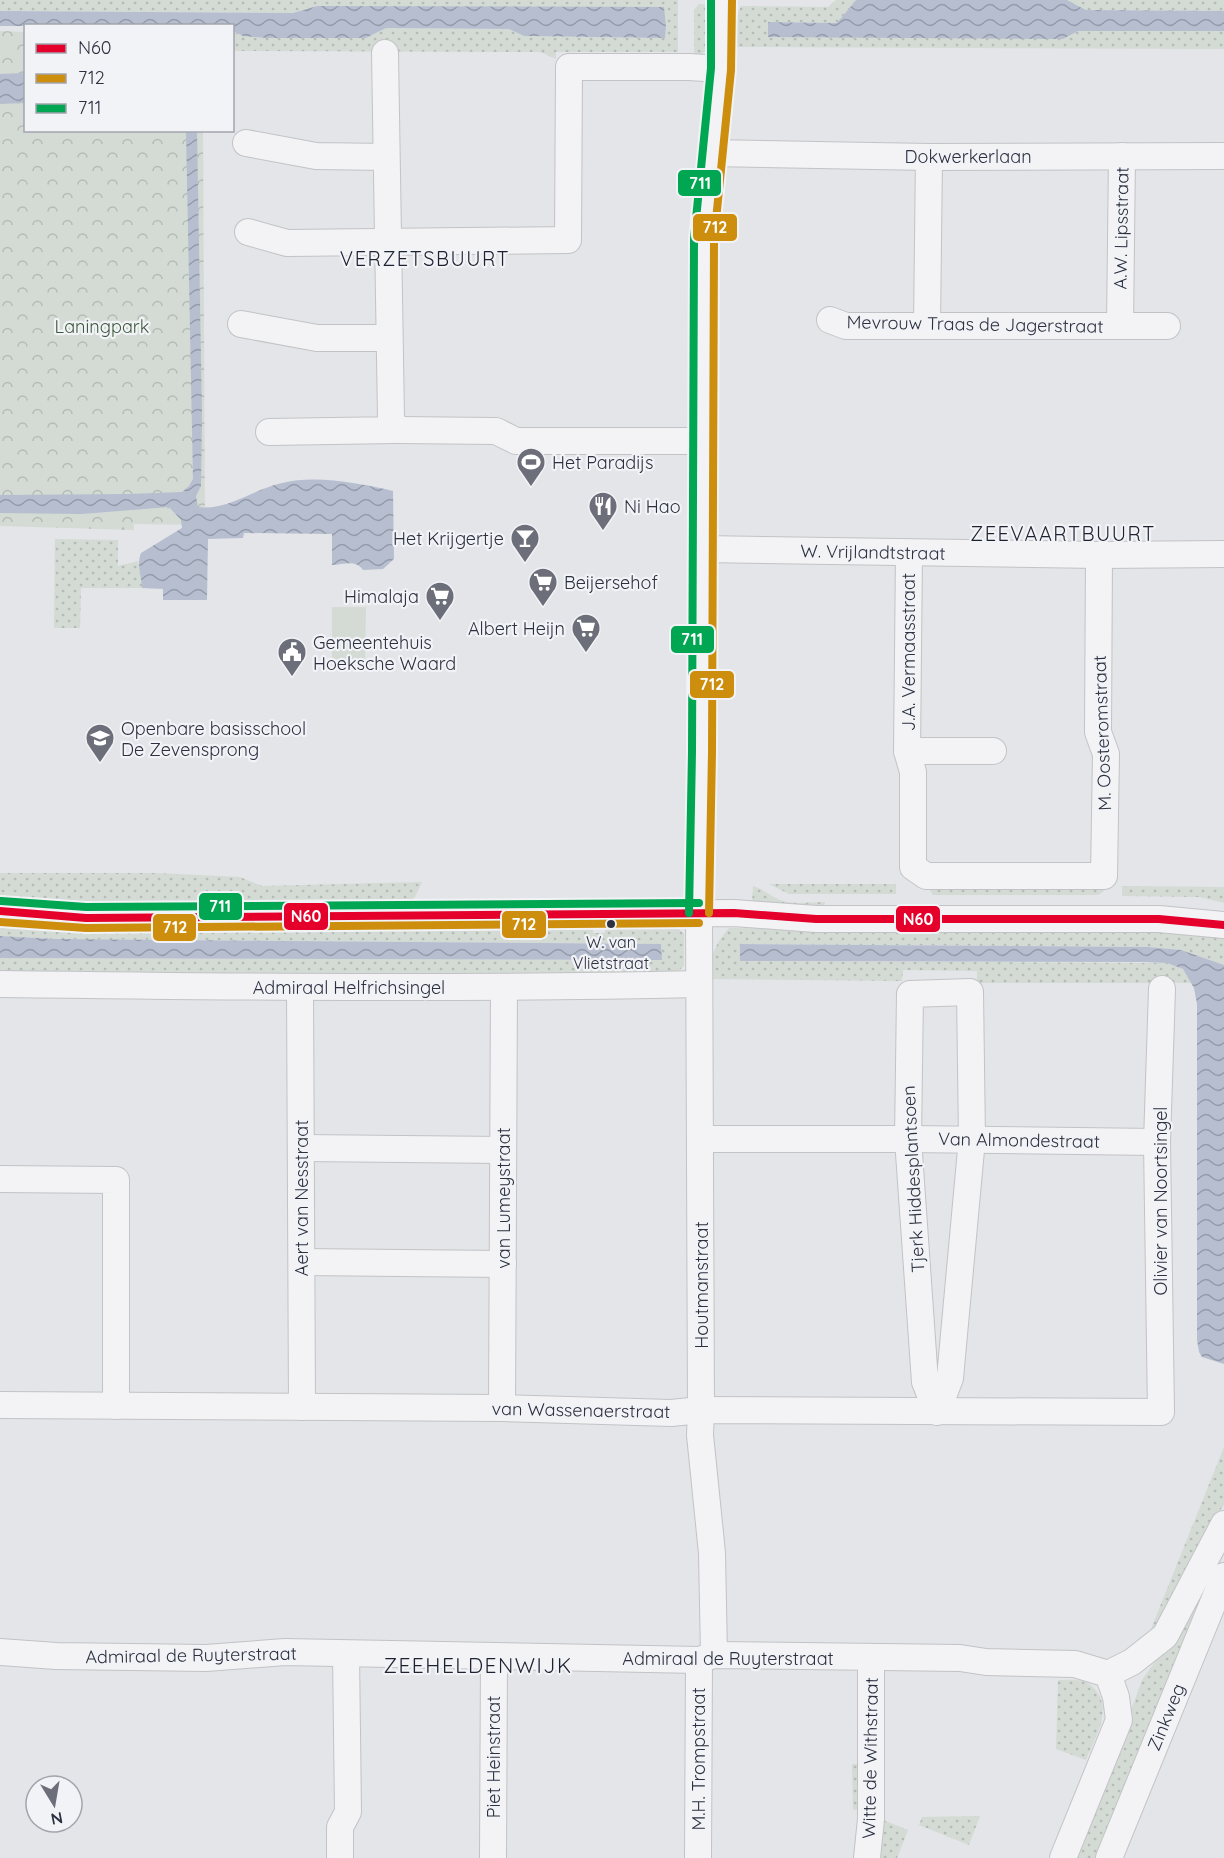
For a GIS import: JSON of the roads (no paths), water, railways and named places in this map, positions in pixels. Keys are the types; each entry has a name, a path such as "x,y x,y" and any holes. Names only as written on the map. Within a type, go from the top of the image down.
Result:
{"street":[{"name":"Houtmanstraat","path":"706,1658 712,1553 700,1435 699,914 704,239 721,69 722,0"},
{"path":"385,53 388,338 391,418 396,430"},
{"path":"248,232 287,243 568,240 569,67 721,69"},
{"path":"246,143 316,156 386,157"},
{"name":"Dokwerkerlaan","path":"712,153 929,157 1224,156"},
{"name":"A.W. Lipsstraat","path":"1120,326 1122,156"},
{"path":"927,326 929,157"},
{"name":"Mevrouw Traas de Jagerstraat","path":"830,320 846,326 1120,326"},
{"path":"241,324 317,338 388,338"},
{"path":"1120,326 1167,326"},
{"path":"268,432 496,431 516,441 703,441"},
{"name":"W. Vrijlandtstraat","path":"703,549 1099,555 1224,554"},
{"name":"J.A. Vermaasstraat","path":"909,553 907,751 914,772 913,867"},
{"name":"M. Oosteromstraat","path":"913,867 926,876 1104,876 1106,754 1098,732 1099,555"},
{"name":"J.A. Vermaasstraat","path":"907,751 993,751"},
{"path":"0,911 86,918 734,913 816,920 1159,919 1224,925"},
{"name":"Admiraal Helfrichsingel","path":"0,984 300,988 699,984"},
{"name":"van Lumeystraat","path":"502,1408 504,987"},
{"name":"Aert van Nesstraat","path":"300,988 302,1407"},
{"name":"Olivier van Noortsingel","path":"1161,1412 1157,1142 1162,989"},
{"name":"Tjerk Hiddesplantsoen","path":"970,992 972,1139 950,1377 937,1412 925,1382 908,1139 910,994 970,992"},
{"name":"Van Almondestraat","path":"701,1139 1157,1142"},
{"path":"301,1148 503,1150"},
{"path":"0,1179 116,1180 116,1406"},
{"path":"302,1262 503,1264"},
{"name":"van Wassenaerstraat","path":"0,1405 502,1408 671,1413 701,1410 1161,1412"},
{"path":"1063,1858 1119,1720 1116,1697 1108,1674 1132,1662 1165,1636 1224,1524"},
{"name":"Zinkweg","path":"1109,1858 1224,1576"},
{"name":"Admiraal de Ruyterstraat","path":"0,1652 56,1656 206,1658 285,1652 494,1657 960,1658 986,1662 1075,1664 1108,1674"},
{"path":"340,1858 340,1827 348,1812 346,1654"},
{"name":"Piet Heinstraat","path":"493,1858 494,1657"},
{"name":"Witte de Withstraat","path":"867,1858 871,1819 871,1657"},
{"name":"M.H. Trompstraat","path":"698,1858 706,1658"}],"water":[{"path":"856,0 1067,0 1086,10 1224,11 1224,31 1078,31 1063,39 768,37 768,22 837,23"},
{"path":"317,6 664,7 666,26 665,38 524,36 509,29 386,28 366,38 266,38 243,36 234,32 234,24 0,26 0,11 293,13"},
{"path":"24,73 24,103 0,104 0,74"},
{"path":"186,132 197,132 202,416 201,486 196,496 198,507 219,506 268,487 292,481 321,480 393,491 394,559 383,569 363,570 349,563 332,565 332,534 244,533 243,538 208,539 207,600 163,600 163,589 142,588 139,562 141,553 182,528 181,520 169,507 82,514 0,513 0,495 182,492 193,479"},
{"path":"0,936 56,939 661,944 662,960 0,958"},
{"path":"740,944 1148,947 1181,950 1224,965 1224,1364 1202,1357 1197,1340 1197,1004 1194,988 1183,969 1167,963 1143,962 740,961"}],"place":[{"name":"Het Paradijs","path":"531,488"},
{"name":"Ni Hao","path":"603,532"},
{"name":"Het Krijgertje","path":"525,564"},
{"name":"Beijersehof","path":"543,608"},
{"name":"Himalaja","path":"440,622"},
{"name":"Albert Heijn","path":"586,654"},
{"name":"Gemeentehuis Hoeksche Waard","path":"292,678"},
{"name":"Openbare basisschool De Zevensprong","path":"100,764"},
{"name":"W. van Vlietstraat","path":"611,924"}],"district":[{"name":"VERZETSBUURT","path":"425,258"},
{"name":"ZEEVAARTBUURT","path":"1063,533"},
{"name":"ZEEHELDENWIJK","path":"478,1665"}],"park label":[{"name":"Laningpark","path":"102,326"}]}
